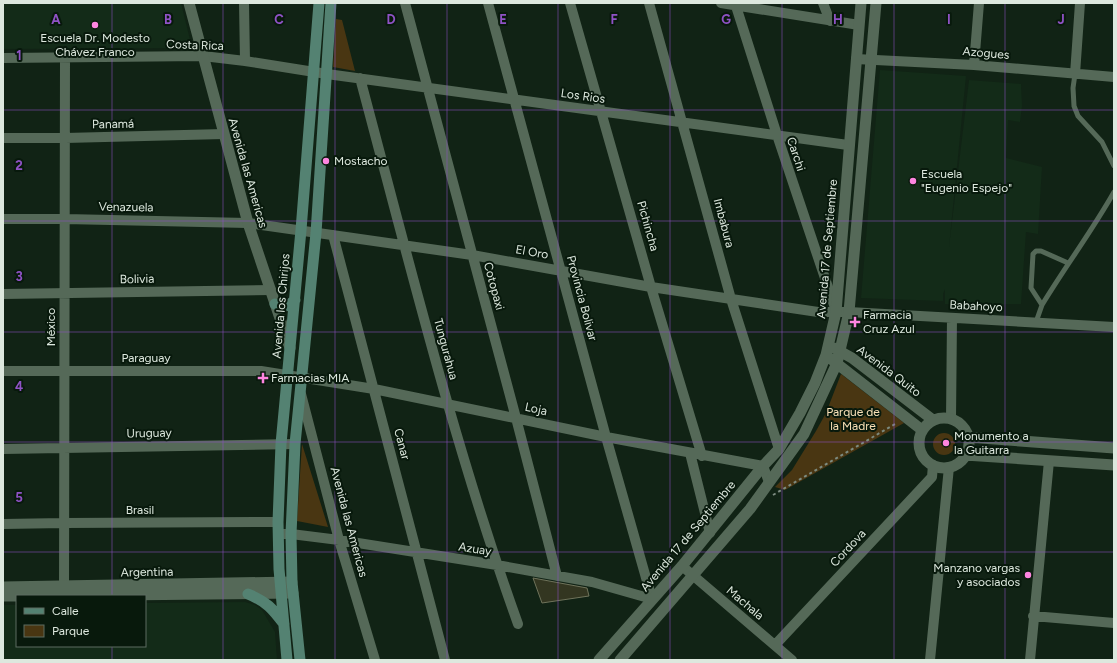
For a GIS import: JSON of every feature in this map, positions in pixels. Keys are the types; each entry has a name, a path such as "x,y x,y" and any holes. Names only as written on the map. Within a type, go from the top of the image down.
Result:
{"main road":[{"name":"Avenida los Chirijos","path":"287,660 280,588 278,534 281,444 295,300 319,3"},
{"path":"300,660 292,582 291,534 295,444 316,233 331,3"},
{"path":"275,304 280,306 288,306 295,300"},
{"path":"248,594 262,600 272,608 284,624"}],"street":[{"name":"Avenida las Americas","path":"189,3 248,223 290,348"},
{"path":"244,3 245,61"},
{"name":"Cotopaxi","path":"405,3 557,576"},
{"name":"Provincia Bolivar","path":"488,3 606,437 652,599"},
{"name":"Pichincha","path":"570,3 651,287 702,456"},
{"name":"Imbabura","path":"649,3 731,299 779,449"},
{"path":"721,3 735,4 859,25"},
{"path":"824,3 830,21"},
{"name":"Avenida 17 de Septiembre","path":"599,660 682,566 763,466 779,449 800,413 815,382 827,350 836,312 848,145 861,3"},
{"path":"620,660 750,509 804,434 837,363 849,312 876,3"},
{"path":"974,65 979,3"},
{"path":"1075,74 1080,3"},
{"name":"Carchi","path":"735,4 836,312"},
{"name":"Costa Rica","path":"3,58 203,56 313,72"},
{"name":"México","path":"64,591 65,58"},
{"name":"Azogues","path":"856,59 974,65 1114,77"},
{"name":"Los Rios","path":"313,72 848,145"},
{"name":"Tungurahua","path":"360,78 448,404 496,565 518,624"},
{"name":"Panamá","path":"3,138 224,134"},
{"name":"Venazuela","path":"3,218 65,218 248,223"},
{"name":"El Oro","path":"248,223 472,254 651,287 818,312 836,312"},
{"name":"Canar","path":"333,234 445,660"},
{"name":"Bolivia","path":"3,294 271,290"},
{"name":"Babahoyo","path":"836,312 1114,327"},
{"path":"951,419 952,318"},
{"name":"Avenida Quito","path":"827,350 841,351 852,358 933,420"},
{"name":"Avenida Quito","path":"827,350 837,363 922,430"},
{"name":"Paraguay","path":"3,371 261,371 288,375"},
{"name":"Loja","path":"288,375 374,389 606,437 702,456 763,466"},
{"name":"Avenida las Americas","path":"300,391 339,540 375,660"},
{"path":"945,418 951,419 961,424 964,428 968,437 968,449 959,463 950,467 939,467 926,461 921,454 919,438 922,430 928,422 945,418"},
{"path":"968,437 1114,448"},
{"name":"Uruguay","path":"3,449 295,444"},
{"path":"690,453 710,533"},
{"path":"965,455 1114,465"},
{"path":"1030,660 1049,461"},
{"name":"Cordova","path":"775,645 932,477 933,465"},
{"path":"763,466 769,482"},
{"path":"930,660 950,467"},
{"name":"Brasil","path":"3,524 278,522"},
{"path":"278,534 291,534"},
{"name":"Azuay","path":"291,534 417,552 592,582 652,599"},
{"name":"Machala","path":"682,566 792,660"},
{"name":"Argentina","path":"3,587 64,591 248,594 280,588 292,582"},
{"name":"Argentina","path":"33,595 64,591 280,588 293,593"},
{"path":"3,596 16,596"},
{"path":"1033,616 1114,623"}],"lane":[{"path":"1075,74 1073,88 1074,106 1078,116 1102,142 1114,166"},
{"path":"1036,322 1042,305 1068,263 1099,218 1114,192"},
{"path":"1042,305 1031,288 1033,254 1036,251 1041,251 1068,263"}],"path":[{"path":"770,497 906,418"}],"shaded area":[{"name":"Escuela Dr. Modesto Chávez Franco","path":"3,3 181,3 192,48 3,49"},
{"path":"880,70 966,76 949,247 969,80 1021,84 1022,106 1020,122 1008,120 1006,158 1042,167 1038,234 1026,232 1021,304 945,304 945,289 943,301 861,298"},
{"path":"245,602 255,605 262,610 275,632 277,660 3,660 3,605 16,605 16,647 146,647 146,603"}],"green space":[{"path":"336,19 342,20 355,71 333,67"},
{"name":"Parque de la Madre","path":"841,374 904,423 785,490 775,487 792,470 816,431 826,413"},
{"path":"944,433 952,436 955,444 952,452 944,455 936,452 933,444 936,436"},
{"path":"302,444 328,527 297,521"}],"building":[{"path":"533,578 587,588 589,596 542,603"}],"place":[{"name":"Escuela Dr. Modesto Chávez Franco","path":"95,25"},
{"name":"Mostacho","path":"326,161"},
{"name":"Escuela \"Eugenio Espejo\"","path":"913,181"},
{"name":"Farmacia Cruz Azul","path":"855,322"},
{"name":"Farmacias MIA","path":"263,378"},
{"name":"Monumento a la Guitarra","path":"946,443"},
{"name":"Manzano vargas y asociados","path":"1028,575"}]}
